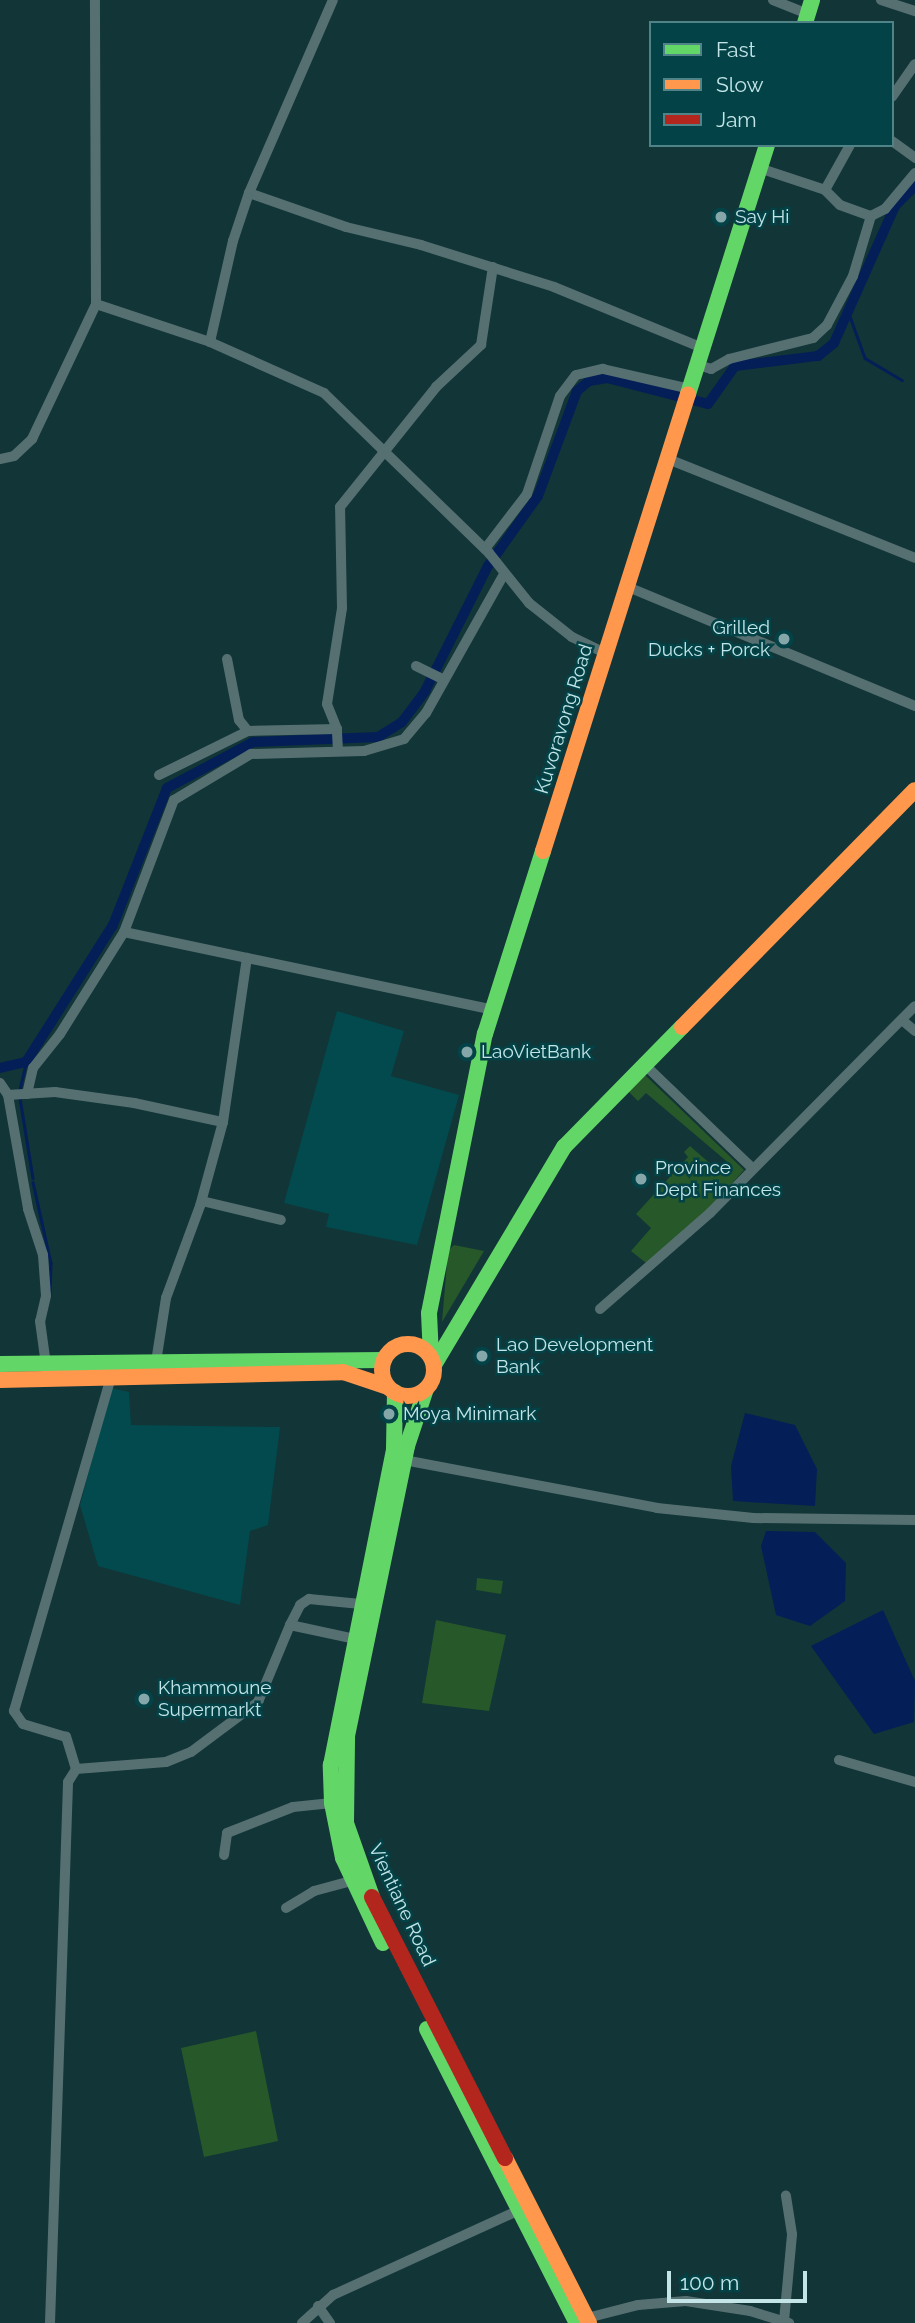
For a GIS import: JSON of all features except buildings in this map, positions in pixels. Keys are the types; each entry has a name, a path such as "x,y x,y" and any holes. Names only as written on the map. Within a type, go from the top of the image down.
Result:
{"main road":[{"name":"Kuvoravong Road","path":"432,1361 429,1312 493,1010 765,147"},
{"path":"0,1380 343,1372 411,1396 426,1389 432,1361 565,1147 915,790"},
{"path":"0,1364 384,1360 429,1312"},
{"path":"400,1345 414,1345 432,1361"},
{"path":"384,1360 383,1374 391,1389 394,1450 362,1604 360,1640 334,1736 332,1803 351,1881 525,2208"},
{"name":"Vientiane Road","path":"426,1389 404,1460 360,1640 345,1757 344,1800 353,1851 525,2208 585,2321"}],"street":[{"path":"0,459 14,456 32,439 96,304 94,0"},
{"path":"210,342 233,241 249,193 332,0"},
{"path":"773,0 808,12"},
{"path":"881,0 915,11"},
{"path":"894,94 915,64"},
{"path":"894,142 915,158"},
{"path":"825,190 849,147"},
{"path":"759,168 825,190 840,205 871,216 885,209 915,173"},
{"path":"249,193 346,227 493,267 703,348"},
{"path":"698,365 711,369 729,359 813,338 827,325 853,276 871,216"},
{"path":"338,751 337,729 327,704 342,608 338,519 348,496 384,450 436,387 481,345 493,267"},
{"path":"96,304 210,342 309,383 384,450 487,551 557,627 607,654"},
{"path":"487,551 527,494 560,396 576,375 603,369 690,391"},
{"path":"668,459 915,558"},
{"path":"27,1094 33,1068 60,1034 124,932 169,808 181,793 251,754 384,748 404,739 425,713 501,569"},
{"path":"628,587 915,706"},
{"path":"227,659 239,720 248,731"},
{"path":"416,666 443,679"},
{"path":"159,775 248,731 337,729"},
{"path":"124,932 493,1010"},
{"path":"156,1362 166,1298 202,1201 223,1122 247,958"},
{"path":"600,1309 754,1169 915,1006"},
{"path":"902,1020 915,1031"},
{"path":"644,1064 754,1169"},
{"path":"0,1083 8,1095 28,1209 43,1255 46,1296 40,1321 46,1365"},
{"path":"8,1095 55,1092 134,1103 223,1122"},
{"path":"202,1201 281,1220"},
{"path":"50,2323 68,1782 76,1769 66,1737 23,1724 14,1711 111,1377"},
{"path":"404,1460 657,1508 753,1518 915,1520"},
{"path":"76,1769 166,1762 191,1752 258,1702 300,1605 309,1599 362,1604"},
{"path":"290,1625 360,1640"},
{"path":"839,1760 915,1782"},
{"path":"224,1854 227,1833 293,1807 332,1803"},
{"path":"286,1908 314,1891 351,1881"},
{"path":"585,2321 638,2305 687,2301 750,2311 787,2322 792,2234 786,2195"},
{"path":"302,2323 318,2306 525,2208"},
{"path":"318,2306 330,2323"}],"shaded area":[{"path":"337,1011 404,1031 391,1076 459,1095 417,1245 326,1227 329,1214 284,1203"},
{"path":"111,1388 129,1392 131,1425 280,1427 268,1525 250,1531 240,1605 98,1566 80,1505"}],"green space":[{"path":"645,1075 744,1170 708,1210 646,1263 631,1251 651,1228 636,1214 688,1157 684,1152 690,1146 722,1174 731,1165 646,1093 638,1101 628,1091"},
{"path":"454,1245 484,1251 442,1322 448,1251"},
{"path":"477,1578 503,1581 501,1594 476,1590"},
{"path":"436,1620 506,1635 489,1711 422,1703"},
{"path":"256,2031 278,2141 204,2157 181,2048"}],"water":[{"path":"745,1413 795,1425 817,1469 815,1506 733,1501 731,1466"},
{"path":"766,1531 815,1532 846,1563 845,1601 810,1626 776,1615 761,1546"},
{"path":"883,1610 915,1681 914,1722 874,1734 811,1646"}],"waterway":[{"path":"0,1068 26,1062 113,925 167,788 253,742 378,737 402,722 425,691 488,566 538,496 577,391 589,381 607,378 708,404 735,366 818,356 834,343 895,206 915,186"},
{"path":"848,311 865,358 902,380"},
{"path":"19,1092 26,1062"},
{"path":"20,1098 33,1178"},
{"path":"33,1182 51,1263 50,1297"}],"traffic: fast":[{"path":"806,21 812,0"},
{"path":"688,394 766,147"},
{"path":"431,1357 429,1313 485,1034 543,851"},
{"path":"434,1365 564,1147 682,1027"},
{"path":"0,1364 384,1360"},
{"path":"372,1897 346,1823 347,1736 407,1446 426,1389"},
{"path":"383,1943 343,1858 332,1803 331,1765 394,1449 395,1392"},
{"path":"427,2029 577,2323"}],"traffic: slow":[{"path":"543,851 688,394"},
{"path":"682,1027 915,790"},
{"path":"408,1344 418,1346 426,1352 432,1360 434,1370 432,1380 426,1388 418,1394 408,1396 398,1394 390,1388 384,1380 382,1370 384,1360 390,1352 398,1346 408,1344"},
{"path":"0,1380 343,1372 388,1387"},
{"path":"505,2158 589,2323"}],"traffic: jam":[{"path":"372,1897 505,2158"}],"place":[{"name":"Say Hi","path":"721,217"},
{"name":"Grilled Ducks + Porck","path":"784,639"},
{"name":"LaoVietBank","path":"467,1052"},
{"name":"Province Dept Finances","path":"641,1179"},
{"name":"Lao Development Bank","path":"482,1356"},
{"name":"Moya Minimark","path":"389,1414"},
{"name":"Khammoune Supermarkt","path":"144,1699"}]}
